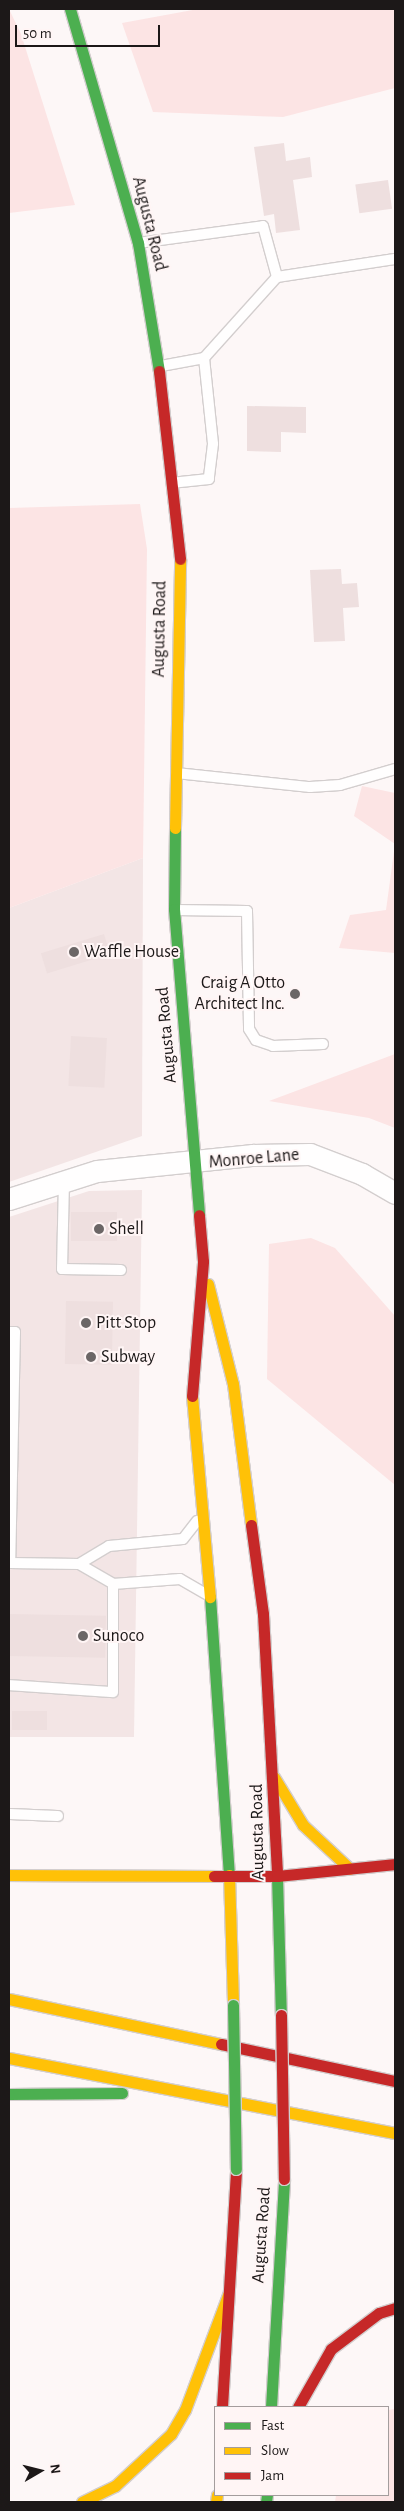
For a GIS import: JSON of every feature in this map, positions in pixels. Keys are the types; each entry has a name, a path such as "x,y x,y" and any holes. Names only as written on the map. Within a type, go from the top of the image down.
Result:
{"main road":[{"name":"Augusta Road","path":"70,9 138,243 161,366 180,549 174,910 202,1261 191,1410 210,1596 229,1874 233,2005 236,2169 222,2406"},
{"name":"Augusta Road","path":"202,1261 233,1384 262,1614 274,1777 284,2179 271,2406"},
{"path":"274,1777 303,1825 350,1868"},
{"path":"9,1875 229,1874 277,1876 395,1864"},
{"path":"9,1999 395,2081"},
{"path":"9,2058 179,2093 395,2132"},
{"path":"9,2094 179,2093"},
{"path":"82,2502 115,2486 171,2434 185,2410 228,2295"},
{"path":"299,2406 331,2349 379,2313 395,2308"}],"street":[{"name":"Monroe Lane","path":"9,1199 97,1171 195,1164 253,1155 310,1154 362,1174 395,1193"}],"lane":[{"path":"138,243 263,226 278,277"},
{"path":"161,366 204,358 278,277 395,259"},
{"path":"173,483 208,479 213,444 204,358"},
{"path":"175,773 310,787 340,785 395,770"},
{"path":"174,910 247,911 249,1029 256,1040 273,1046 323,1044"},
{"path":"64,1181 62,1269 121,1270"},
{"path":"9,1332 16,1332 9,1563 79,1564 113,1584 180,1578 210,1596"},
{"path":"79,1564 109,1546 183,1539 201,1515"},
{"path":"9,1686 113,1692 113,1584"},
{"path":"9,1814 58,1816"}],"shaded area":[{"path":"9,9 21,34 75,205 9,213"},
{"path":"198,9 395,9 395,88 283,117 153,112 122,23"},
{"path":"140,504 147,549 143,858 9,908 9,508"},
{"path":"362,786 395,793 395,844 354,816"},
{"path":"395,844 395,953 339,948 350,915 386,910"},
{"path":"143,858 142,1136 9,1182 9,908"},
{"path":"395,1054 395,1128 369,1118 269,1101"},
{"path":"142,1190 134,1737 9,1737 9,1217 89,1191"},
{"path":"311,1238 335,1248 395,1316 395,1485 267,1379 269,1244"},
{"path":"395,2409 395,2502 335,2502 336,2496 389,2496 389,2410"}],"building":[{"path":"284,143 286,161 310,157 312,177 293,180 300,230 276,233 274,214 264,216 254,147"},
{"path":"388,180 392,209 359,213 355,185"},
{"path":"247,406 306,407 306,433 281,432 281,452 247,451"},
{"path":"341,569 342,584 357,583 359,607 343,608 345,641 314,642 310,570"},
{"path":"104,934 110,954 47,973 41,953"},
{"path":"71,1036 107,1038 104,1088 68,1086"},
{"path":"71,1212 117,1212 117,1241 71,1241"},
{"path":"66,1301 113,1302 112,1365 65,1364"},
{"path":"9,1614 106,1616 105,1658 9,1656"},
{"path":"12,1711 47,1711 47,1730 12,1730"}],"traffic: fast":[{"path":"70,9 138,243 159,371"},
{"path":"175,828 174,909 199,1215"},
{"path":"210,1597 229,1875"},
{"path":"277,1876 281,2015"},
{"path":"233,2005 236,2169"},
{"path":"9,2094 122,2093"},
{"path":"271,2406 284,2179"},
{"path":"266,2502 267,2496"}],"traffic: slow":[{"path":"175,828 180,559"},
{"path":"208,1284 233,1384 251,1525"},
{"path":"192,1396 210,1597"},
{"path":"274,1777 303,1825 350,1869"},
{"path":"9,1875 214,1876"},
{"path":"229,1875 233,2005"},
{"path":"9,1999 221,2044"},
{"path":"9,2058 395,2133"},
{"path":"82,2502 115,2486 171,2434 185,2410 228,2295"},
{"path":"216,2502 217,2496"}],"traffic: jam":[{"path":"159,371 180,559"},
{"path":"192,1396 203,1261 199,1215"},
{"path":"251,1525 263,1614 277,1876"},
{"path":"214,1876 277,1876 395,1864"},
{"path":"281,2015 284,2179"},
{"path":"221,2044 395,2081"},
{"path":"222,2406 236,2169"},
{"path":"299,2406 331,2349 379,2313 395,2308"}],"place":[{"name":"Waffle House","path":"74,952"},
{"name":"Craig A Otto Architect Inc.","path":"295,994"},
{"name":"Shell","path":"99,1229"},
{"name":"Pitt Stop","path":"86,1323"},
{"name":"Subway","path":"91,1357"},
{"name":"Sunoco","path":"83,1636"}]}
